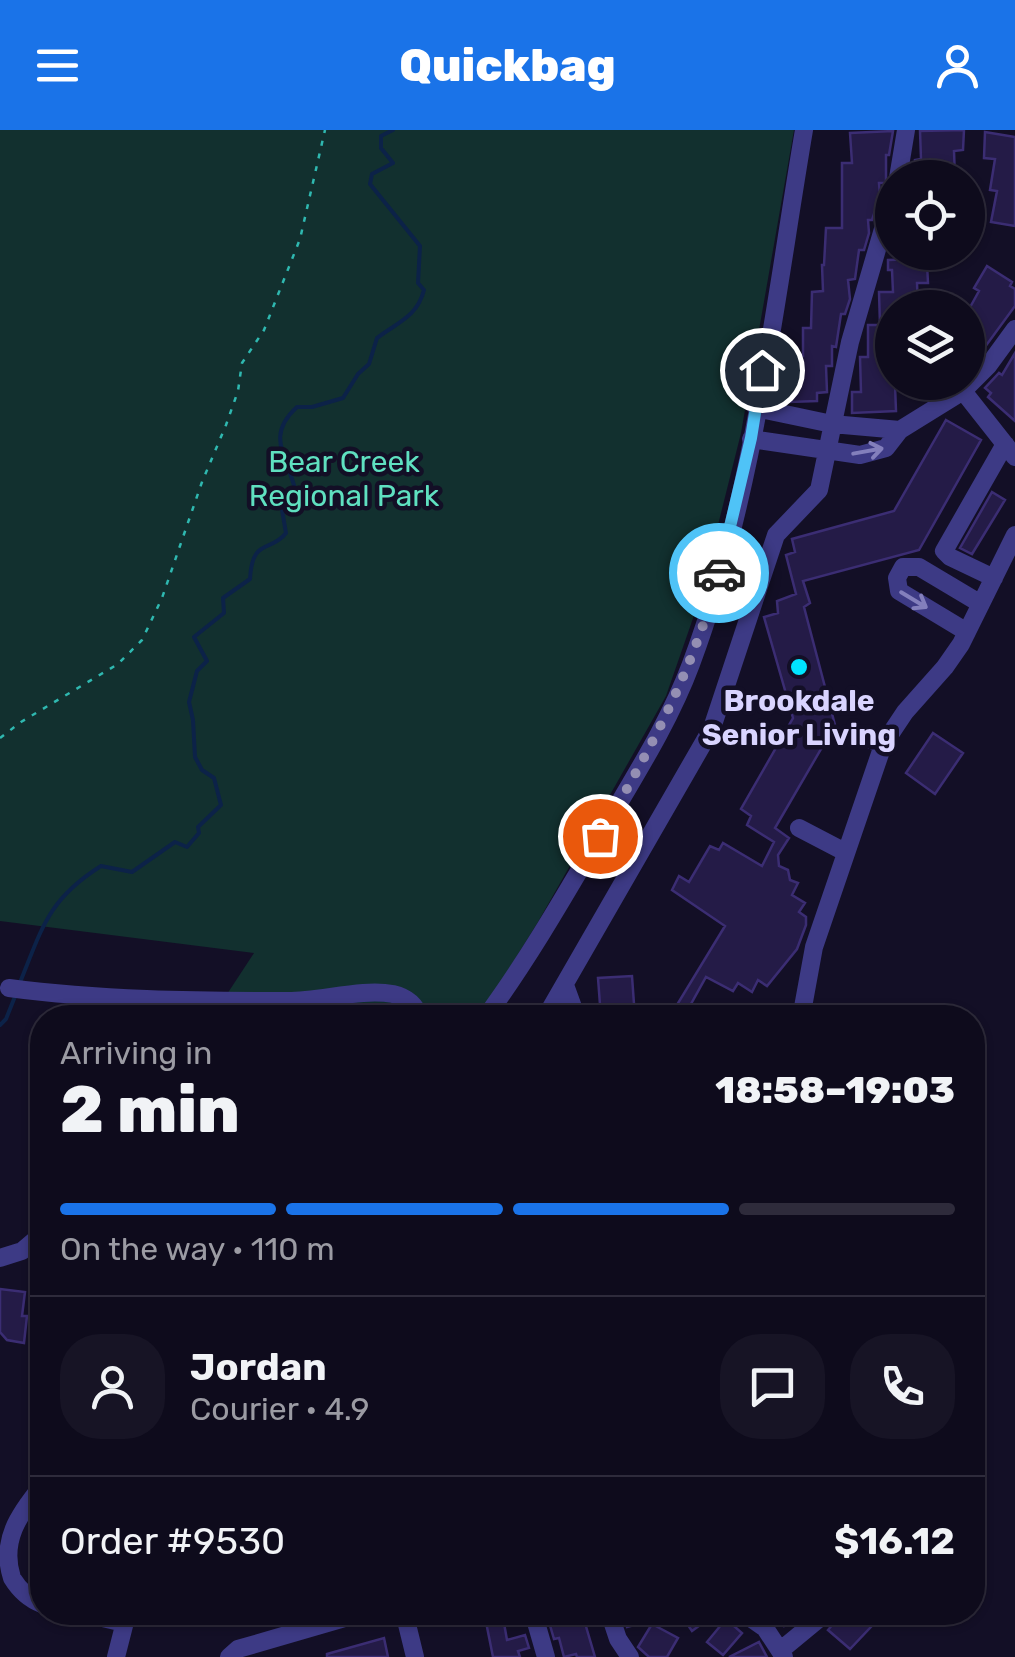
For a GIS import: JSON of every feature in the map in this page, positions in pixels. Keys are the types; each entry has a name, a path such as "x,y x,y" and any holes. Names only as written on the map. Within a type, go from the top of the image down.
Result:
{"street":[{"path":"494,1005 529,956 643,763 690,667 715,590 751,438 804,130"},
{"path":"901,160 906,130"},
{"path":"800,446 850,342 875,256"},
{"path":"985,369 1015,329"},
{"path":"751,438 860,455 886,448 900,430 947,400"},
{"path":"971,400 1010,451 944,551 950,558 994,578"},
{"path":"756,408 815,421 900,430"},
{"path":"552,1005 712,728 776,535 819,490 828,450 815,421"},
{"path":"803,1005 814,948 883,745 905,712 945,668 1015,534"},
{"path":"967,632 900,592 897,578 903,568 919,567 981,604"},
{"path":"853,732 883,745"},
{"path":"798,828 845,852"},
{"path":"564,985 572,1005"},
{"path":"9,988 176,1000 288,1002 386,993 405,998 413,1005"},
{"path":"173,1005 176,1000"},
{"path":"0,1258 30,1244"},
{"path":"30,1501 10,1527 4,1552 16,1585 30,1598"},
{"path":"116,1657 124,1625"},
{"path":"228,1657 238,1649 320,1625"},
{"path":"407,1625 416,1657"},
{"path":"537,1625 546,1657"},
{"path":"614,1625 630,1657"},
{"path":"760,1625 783,1653 812,1625"}],"path":[{"path":"0,738 118,664 142,640 162,598 226,426 245,354 264,330 300,238 325,130"}],"green space":[{"name":"Bear Creek Regional Park","path":"0,130 794,130 741,433 699,601 666,696 486,1005 220,1005 254,953 0,921"}],"building":[{"path":"964,130 963,150 954,151 954,160 915,160 921,159 920,131"},
{"path":"893,131 886,160 875,160 875,211 872,220 868,220 864,250 859,250 855,279 848,280 850,299 845,314 841,314 836,347 832,346 832,366 826,366 827,392 817,393 817,401 789,402 788,383 795,383 794,356 803,356 803,328 811,328 812,292 823,291 826,228 842,228 842,163 852,163 850,133"},
{"path":"985,132 1015,137 1015,226 991,222 997,191 990,190 995,159 984,158"},
{"path":"987,266 1012,282 1015,306 985,347 985,290 974,288"},
{"path":"892,270 927,270 928,283 917,283 917,290 893,290"},
{"path":"868,325 875,325 875,400 896,400 896,411 852,413 852,392 861,392 860,357 868,357"},
{"path":"1015,353 1015,421 988,397 991,393 985,388 999,373 1002,375"},
{"name":"Brookdale Senior Living","path":"946,420 981,440 919,550 803,581 810,603 804,607 835,725 775,828 789,838 778,855 779,866 788,870 790,880 798,883 792,895 805,903 799,912 806,917 806,925 797,949 767,986 758,980 752,992 738,983 733,991 706,977 691,1005 677,1005 725,926 672,890 679,876 689,882 710,846 719,850 723,843 762,866 774,842 747,825 751,816 741,809 793,718 764,617 778,613 777,601 796,594 786,555 795,552 792,539 894,511"},
{"path":"992,492 1005,500 972,554 960,548"},
{"path":"933,733 963,753 935,794 906,773"},
{"path":"632,976 634,1005 600,1005 598,978"},
{"path":"0,1289 25,1292 24,1343 7,1340 0,1332"},
{"path":"487,1625 504,1625 507,1640 525,1635 529,1648 518,1651 520,1657 493,1657"},
{"path":"550,1625 586,1625 595,1657 564,1657 559,1638 554,1639"},
{"path":"651,1625 678,1638 667,1657 649,1657 638,1647"},
{"path":"721,1625 733,1625 742,1633 723,1655 707,1642"},
{"path":"832,1625 873,1625 850,1649 828,1630"},
{"path":"384,1638 388,1657 327,1657 327,1654"},
{"path":"759,1642 767,1657 729,1657"}],"waterway":[{"path":"19,985 48,917 69,891 101,866 132,872 175,842 187,847 199,833 198,827 221,805 214,778 202,770 195,757 189,702 197,671 207,661 194,637 224,613 223,598 250,579 258,551 286,533 281,504 295,489 281,446 287,417 297,407 343,398 369,364 377,338 412,313 424,290 418,283 420,246 370,184 372,174 393,163 381,148 381,136 393,130"},
{"path":"0,1025 16,994"}],"way so far":[{"path":"600,836 652,747 690,667 719,573"}],"place":[{"name":"Brookdale Senior Living","path":"799,667"}],"route":[{"path":"719,573 751,438 762,370"}]}
